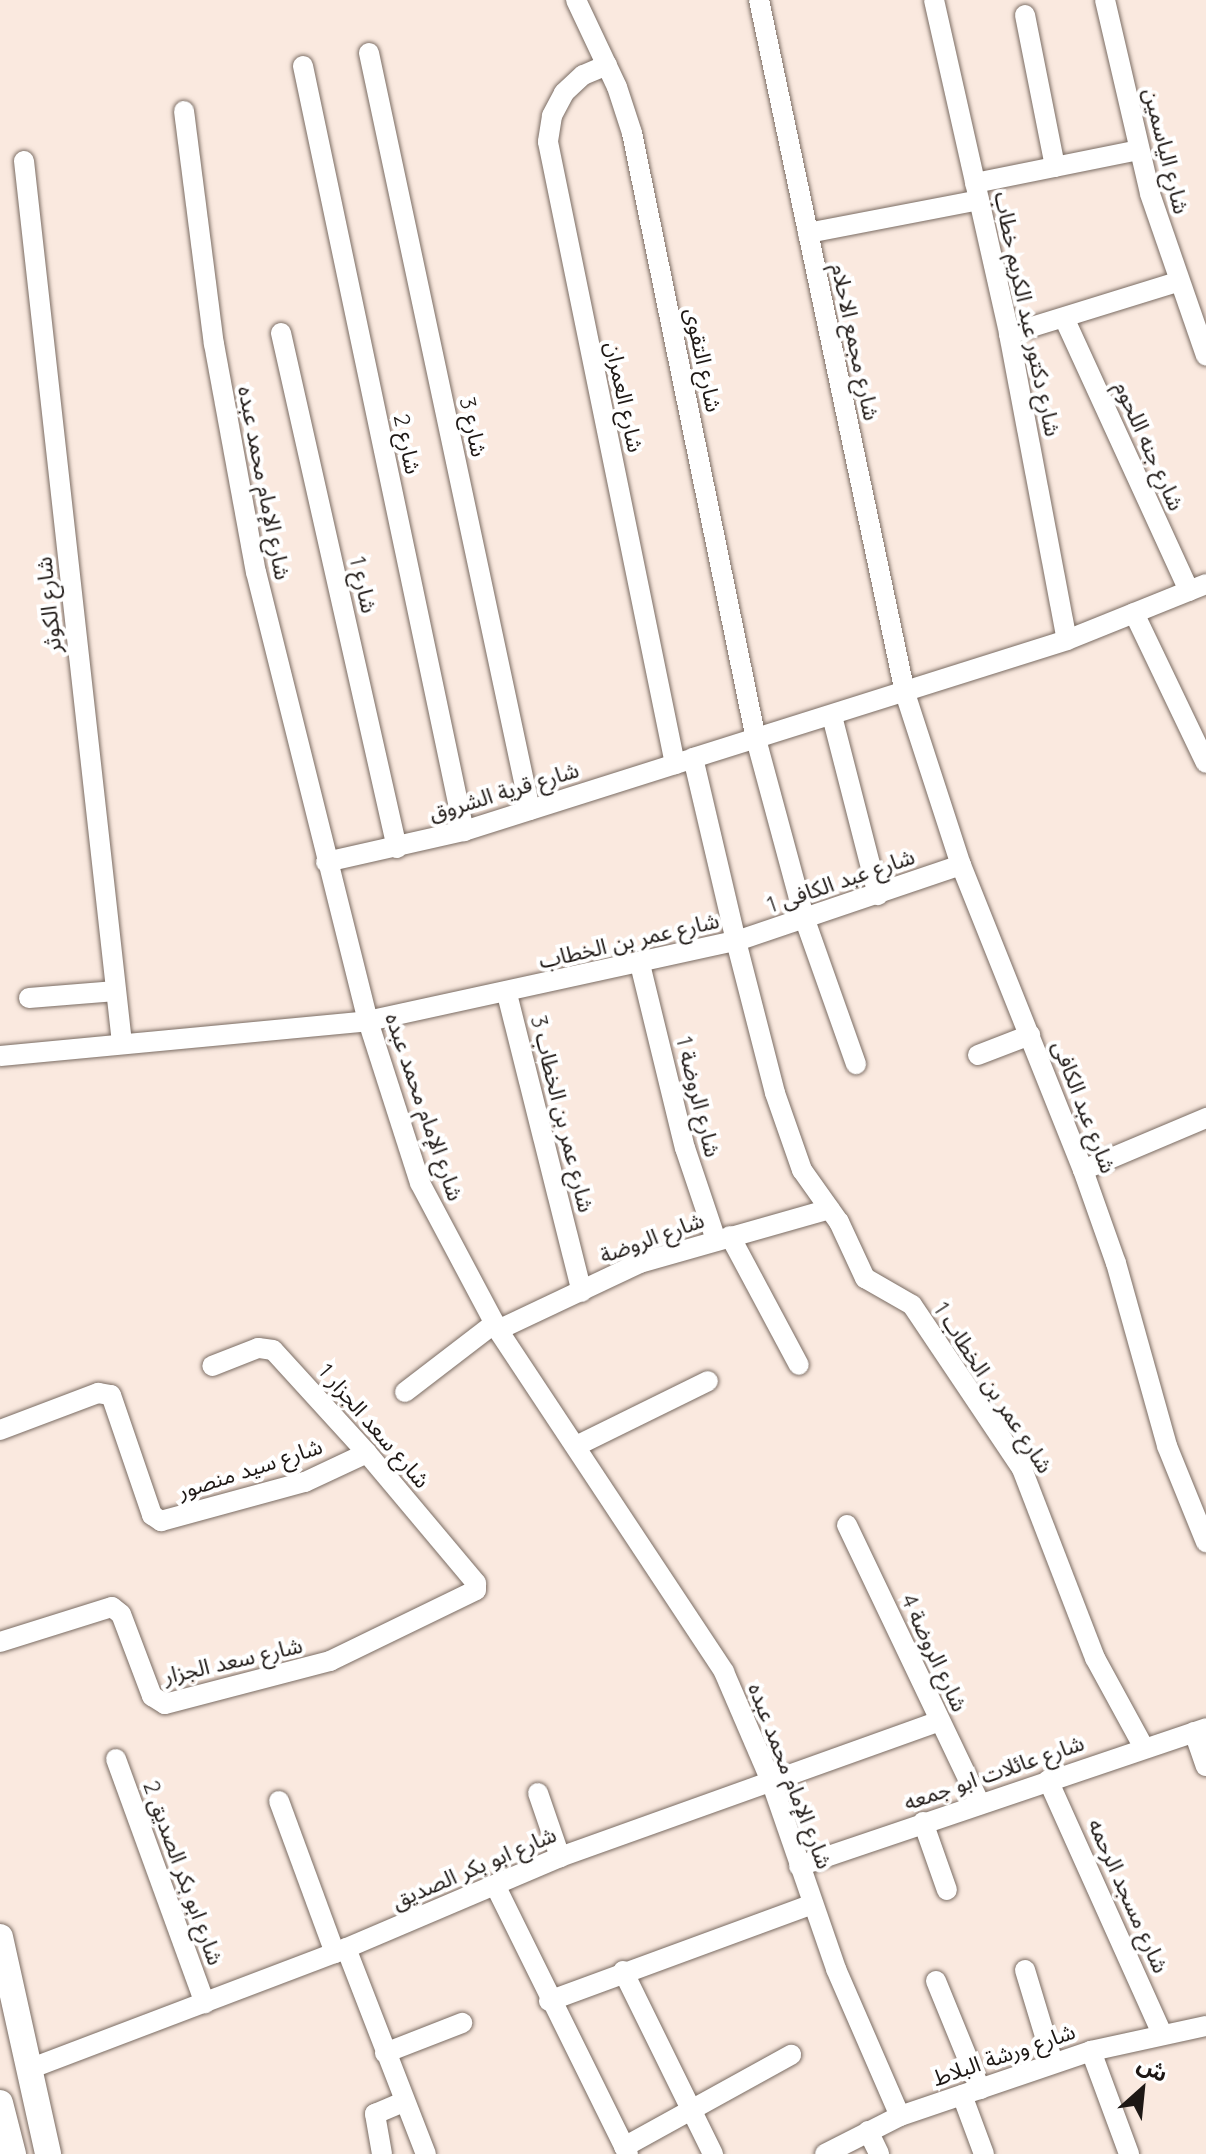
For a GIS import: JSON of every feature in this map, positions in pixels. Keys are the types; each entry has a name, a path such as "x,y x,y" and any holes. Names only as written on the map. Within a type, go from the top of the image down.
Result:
{"street":[{"name":"شارع التقوى","path":"576,0 607,65 632,133 756,739 805,920 856,1064"},
{"name":"شارع مجمع الاحلام","path":"759,0 905,693"},
{"name":"شارع دكتور عبد الكريم خطاب","path":"934,0 1009,334 1067,640"},
{"name":"شارع الياسمين","path":"1105,0 1138,150 1177,282 1199,313 1206,356"},
{"path":"1025,15 1055,167"},
{"name":"شارع 3","path":"369,53 530,810"},
{"name":"شارع العمران","path":"607,65 583,75 564,93 552,116 548,142 684,761"},
{"name":"شارع 2","path":"303,66 464,831"},
{"name":"شارع الإمام محمد عبده","path":"184,111 233,457 326,862 368,1021 420,1183 496,1327 711,1649 771,1781 812,1904 900,2116"},
{"path":"808,233 977,192 1055,167 1138,150"},
{"name":"شارع الكوثر","path":"24,161 122,1043"},
{"path":"1009,334 1065,320 1177,282"},
{"name":"شارع جنه اللحوم","path":"1065,320 1197,588"},
{"name":"شارع 1","path":"281,333 397,848"},
{"path":"684,761 1067,640 1197,588"},
{"path":"1134,613 1206,763"},
{"name":"شارع عبد الكافى","path":"905,693 961,865 1083,1170 1116,1263 1167,1446 1206,1542"},
{"path":"832,716 878,895"},
{"name":"شارع قرية الشروق","path":"326,862 464,831 684,761"},
{"name":"شارع عمر بن الخطاب","path":"0,1056 368,1021 507,994 736,941 684,761"},
{"name":"شارع عبد الكافى 1","path":"736,941 961,865"},
{"name":"شارع عمر بن الخطاب 1","path":"736,941 775,1093 802,1170 829,1209 865,1278 912,1305 1022,1469 1095,1658 1144,1748"},
{"name":"شارع الروضة 1","path":"640,964 685,1148 723,1238 799,1365"},
{"path":"29,998 116,991"},
{"name":"شارع عمر بن الخطاب 3","path":"507,994 582,1292"},
{"path":"978,1055 1030,1035"},
{"path":"1083,1170 1206,1118"},
{"name":"شارع الروضة","path":"405,1392 496,1327 582,1292 640,1263 829,1209"},
{"name":"شارع سعد الجزار 1","path":"212,1366 258,1348 273,1350 367,1453 477,1586"},
{"path":"576,1446 708,1381"},
{"name":"شارع سيد منصور","path":"0,1430 98,1393 111,1395 152,1515 161,1521 292,1486 367,1453"},
{"name":"شارع الروضة 4","path":"847,1525 979,1802"},
{"name":"شارع سعد الجزار","path":"0,1642 112,1607 121,1614 152,1696 165,1704 330,1661 475,1592 477,1586"},
{"name":"شارع ابو بكر الصديق","path":"29,2069 341,1951 560,1857 939,1721"},
{"path":"1200,1730 1206,1766"},
{"name":"شارع عائلات ابو جمعه","path":"799,1866 979,1802 1200,1730"},
{"name":"شارع ابو بكر الصديق 2","path":"116,1759 205,2003"},
{"name":"شارع مسجد الرحمه","path":"1048,1780 1162,2034"},
{"path":"538,1793 560,1857"},
{"path":"279,1801 426,2154"},
{"path":"923,1822 947,1890"},
{"path":"495,1885 549,2001 626,2151 689,2109 791,2055"},
{"path":"549,2001 623,1971 812,1904"},
{"path":"0,1937 48,2154"},
{"path":"1025,1970 1053,2063"},
{"path":"623,1971 713,2154"},
{"path":"936,1981 971,2092 984,2154"},
{"path":"385,2053 462,2023"},
{"name":"شارع ورشة البلاط","path":"825,2154 900,2116 1053,2063 1091,2051 1206,2026"},
{"path":"1091,2051 1129,2154"},
{"path":"382,2154 375,2114 403,2102"},
{"path":"1,2109 13,2154"},
{"path":"868,2131 879,2154"}]}
